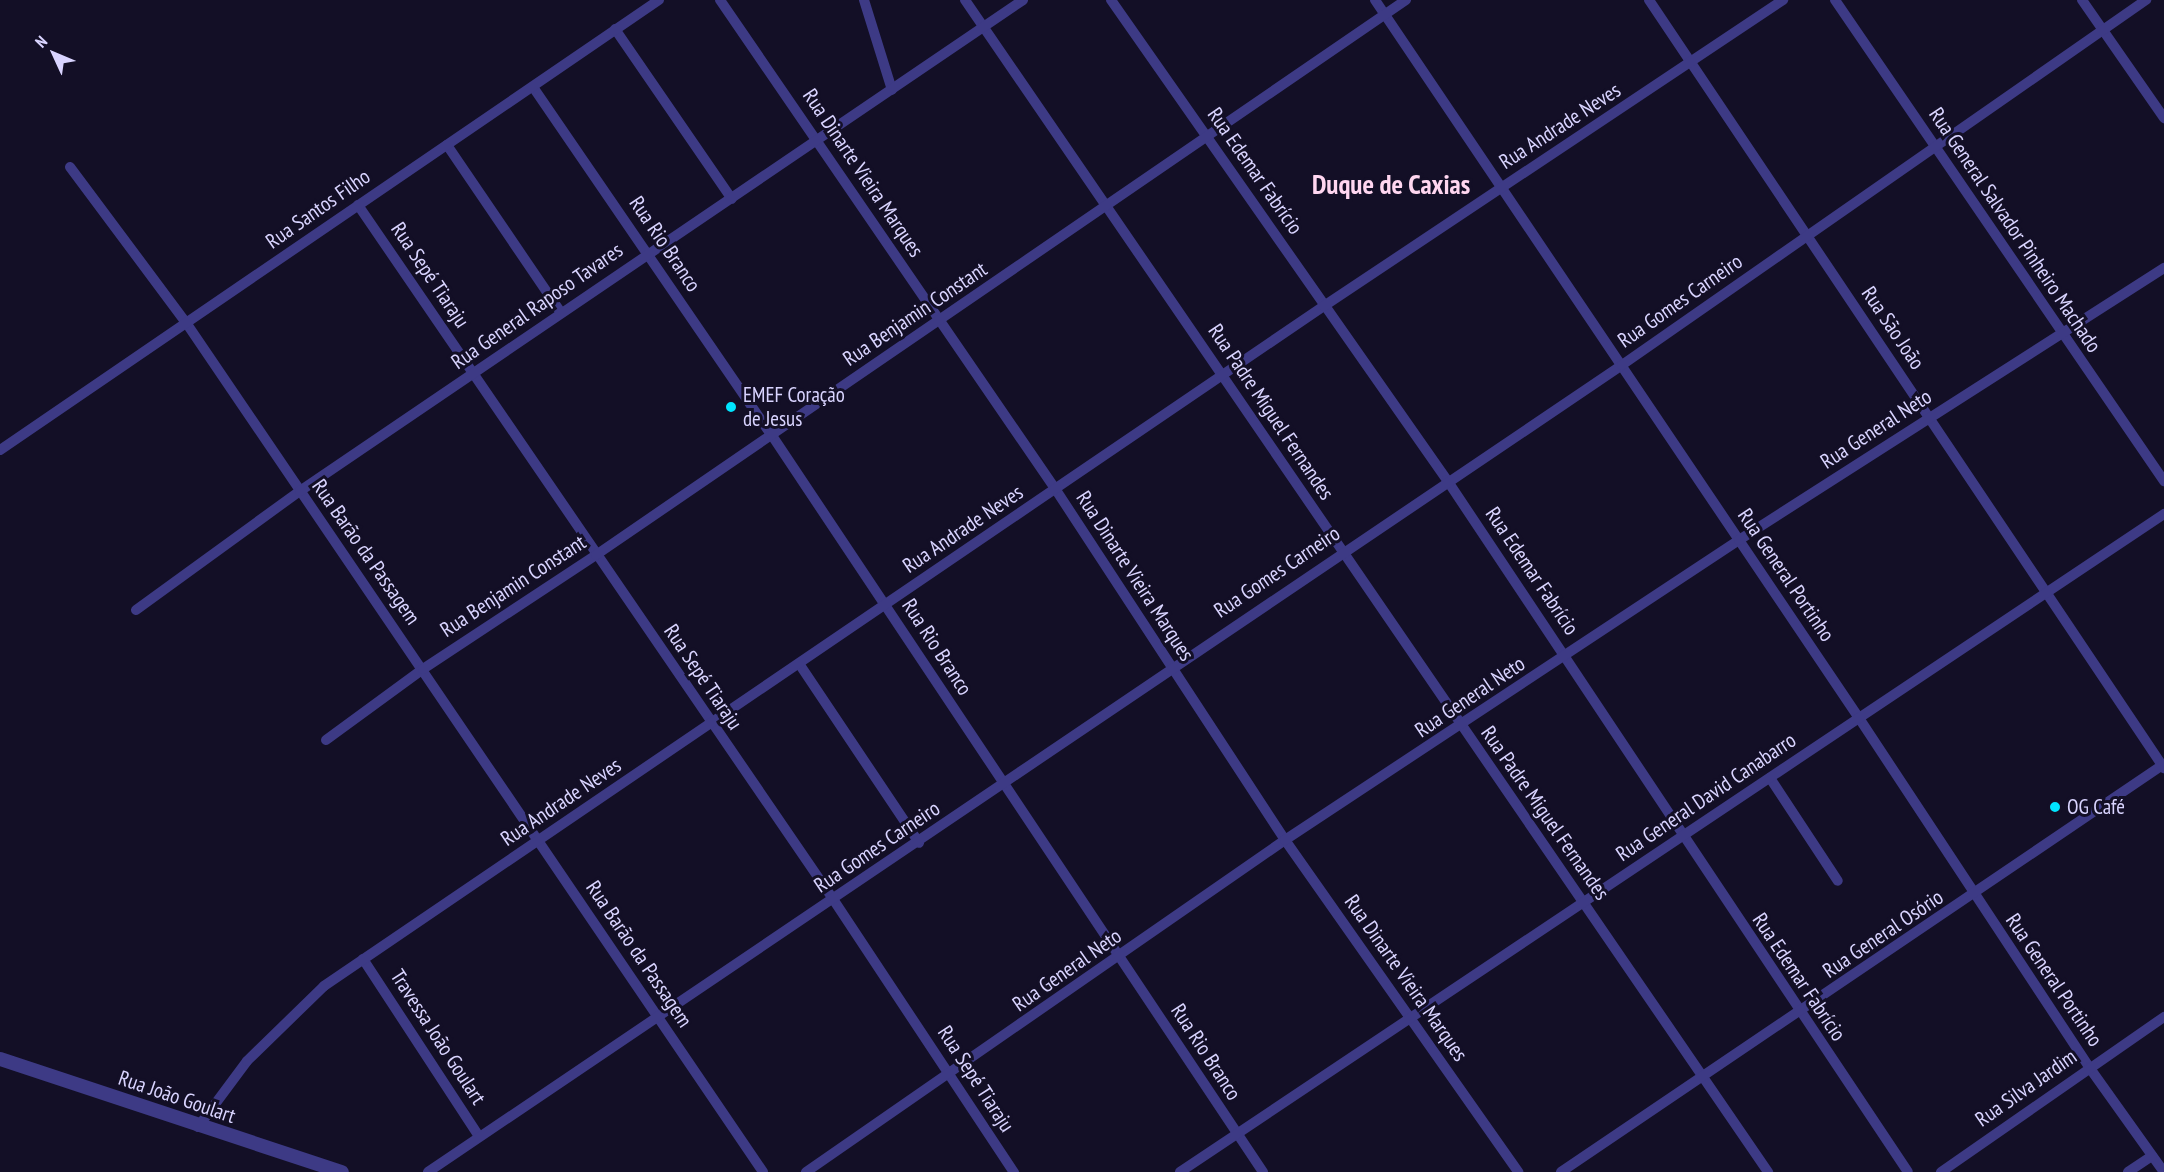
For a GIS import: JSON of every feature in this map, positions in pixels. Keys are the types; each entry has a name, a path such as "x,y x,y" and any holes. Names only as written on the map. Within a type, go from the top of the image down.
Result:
{"street":[{"name":"Rua Santos Filho","path":"0,450 188,324 659,0"},
{"name":"Rua Dinarte Vieira Marques","path":"720,0 1056,490 1285,840 1518,1172"},
{"path":"864,0 892,90"},
{"name":"Rua Padre Miguel Fernandes","path":"965,0 1223,375 1341,552 1768,1172"},
{"name":"Rua General Raposo Tavares","path":"136,610 300,491 1023,0"},
{"name":"Rua Edemar Fabrício","path":"1111,0 1448,480 1566,655 1682,837 1908,1172"},
{"name":"Rua General Portinho","path":"1375,0 1859,718 1974,896 2089,1067 2164,1172"},
{"name":"Rua Benjamin Constant","path":"326,740 423,669 596,555 940,321 1406,0"},
{"name":"Rua São João","path":"1649,0 1931,417 2163,766"},
{"name":"Rua Andrade Neves","path":"198,1127 247,1061 290,1015 363,959 800,665 1324,306 1783,0"},
{"name":"Rua General Salvador Pinheiro Machado","path":"1834,0 2164,481"},
{"path":"2082,0 2164,118"},
{"name":"Rua Gomes Carneiro","path":"428,1172 1005,785 1172,667 1622,365 1936,149 2146,0"},
{"path":"615,29 732,199"},
{"name":"Rua Rio Branco","path":"534,87 771,434 1263,1172"},
{"path":"447,145 561,313"},
{"name":"Rua Barão da Passagem","path":"70,167 188,324 763,1172"},
{"name":"Rua Sepé Tiaraju","path":"358,205 834,899 1014,1172"},
{"name":"Rua General Neto","path":"806,1172 950,1075 1285,840 1461,727 1739,540 2061,331 2164,268"},
{"name":"Rua General David Canabarro","path":"1180,1172 1412,1019 2046,590 2164,514"},
{"path":"800,665 919,843"},
{"name":"Rua General Osório","path":"1560,1172 1974,896 2163,766"},
{"path":"1770,778 1838,881"},
{"name":"Travessa João Goulart","path":"363,959 479,1136"},
{"name":"Rua Silva Jardim","path":"1941,1172 2164,1017"},
{"name":"Rua João Goulart","path":"0,1059 198,1127 342,1172"},
{"path":"2127,1172 2152,1156"}],"place":[{"name":"EMEF Coração de Jesus","path":"731,407"},
{"name":"OG Café","path":"2055,807"}],"district":[{"name":"Duque de Caxias","path":"1391,185"}]}
